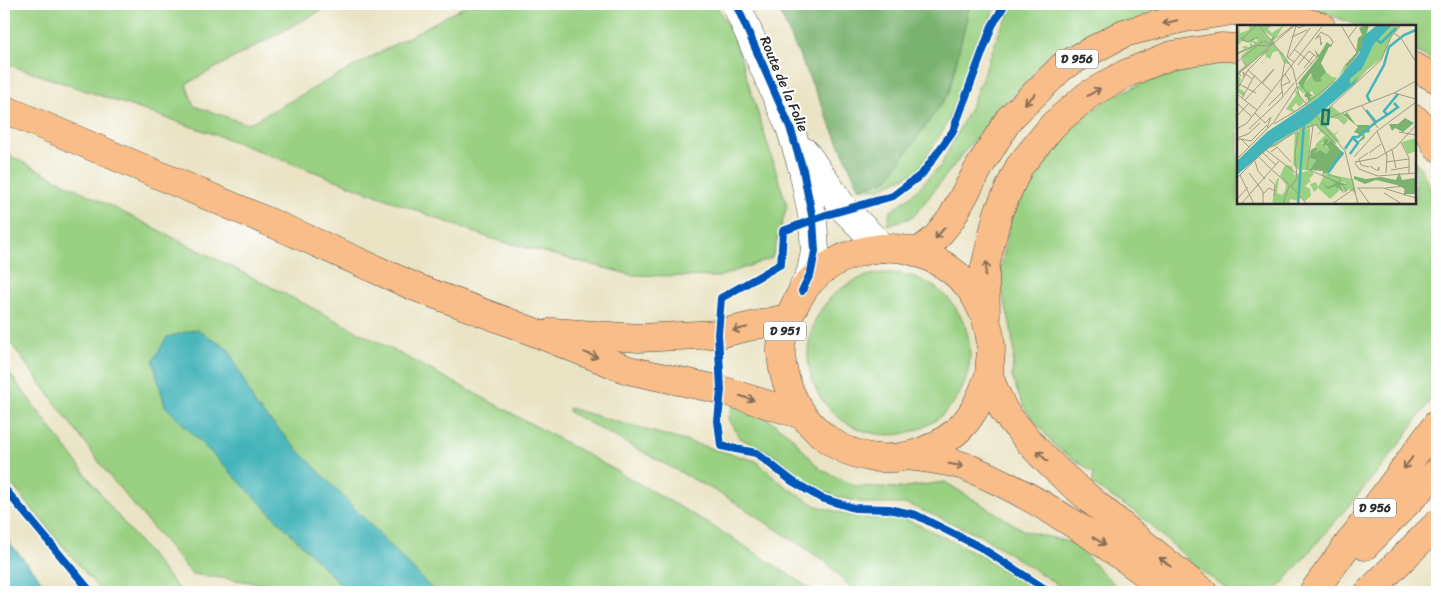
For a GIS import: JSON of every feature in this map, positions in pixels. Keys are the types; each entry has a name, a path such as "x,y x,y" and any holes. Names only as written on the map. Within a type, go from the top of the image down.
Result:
{"main road":[{"name":"D 956","path":"918,252 935,238 950,219 980,166 1010,119 1063,66 1124,33 1185,18 1233,11 1290,18 1317,25"},
{"name":"D 956","path":"986,318 985,267 998,213 1019,168 1053,125 1088,95 1125,74 1172,55 1221,47 1237,48"},
{"path":"1416,68 1437,79"},
{"name":"D 951","path":"4,109 290,231 415,287 628,370 721,390 802,416"},
{"path":"1416,120 1430,134 1437,147"},
{"name":"D 951","path":"908,456 936,446 961,428 979,404 989,375 991,346 986,318 970,289 946,266 918,252 883,248 850,254 823,269 802,291 787,318 781,352 787,385 802,416 823,437 849,452 878,458 908,456 967,467 1031,498 1125,558 1170,592"},
{"name":"D 951","path":"529,330 649,338 718,334 787,318"},
{"name":"D 951","path":"989,375 1004,411 1037,451 1065,479 1203,592"},
{"name":"D 956","path":"1312,592 1437,424"},
{"name":"D 956","path":"1319,592 1437,472"},
{"path":"1369,592 1437,524"},
{"path":"1388,573 1437,539"}],"street":[{"name":"Route de la Folie","path":"736,4 790,128 803,170 813,220 816,251 811,272 802,291"},
{"name":"Route de la Folie","path":"790,128 814,168 845,210 883,248"}],"green space":[{"path":"4,4 333,4 186,84 194,106 248,124 469,4 716,4 734,37 787,206 772,258 718,277 632,275 489,238 225,138 4,63"},
{"path":"776,4 970,4 949,93 887,180 859,188"},
{"path":"970,4 997,4 944,129 918,171 879,189 859,188 887,180 948,93"},
{"path":"1015,4 1214,4 1059,56 1001,106 913,217 887,225 890,212 913,194 941,165 972,104 1001,28"},
{"path":"1259,4 1434,4 1437,6 1437,62 1416,52 1416,25 1355,25 1331,15"},
{"path":"1237,63 1237,204 1416,204 1416,162 1437,201 1437,392 1386,462 1275,592 1232,592 1204,573 1138,514 1092,484 1094,473 1056,447 1027,412 1012,377 1014,350 1010,323 1002,293 1000,272 1012,213 1039,166 1065,131 1112,96 1176,70"},
{"path":"4,153 267,285 528,422 699,518 813,592 280,592 280,586 192,574 111,478 4,334"},
{"path":"881,273 897,273 920,279 940,291 952,303 964,323 970,346 970,362 964,385 952,405 940,417 920,429 897,435 881,435 858,429 838,417 826,405 814,385 808,362 808,346 814,323 826,303 838,291 858,279"},
{"path":"4,366 109,505 181,592 101,592 4,475"},
{"path":"733,404 765,417 790,435 820,469 855,486 898,488 945,482 1025,531 1073,543 1122,592 1069,592 982,536 908,504 871,504 837,497 805,482 773,455 740,438 729,419"},
{"path":"569,408 756,461 785,486 817,506 859,518 902,518 980,555 1040,592 855,592 826,562 730,499 569,412"}],"water":[{"path":"197,329 229,350 256,406 435,592 348,592 165,406 153,361 167,337"},
{"path":"4,536 51,592 4,592"}],"cycle path":[{"path":"736,4 790,127 803,170 813,220 815,251 811,272 802,291"},
{"path":"1005,4 992,26 953,131 922,174 893,196 826,215 783,231 781,264 721,298 718,334 721,390 718,421 721,446 756,453 792,481 821,498 854,508 889,509 916,515 980,547 1050,592"},
{"path":"4,488 91,592"}]}
